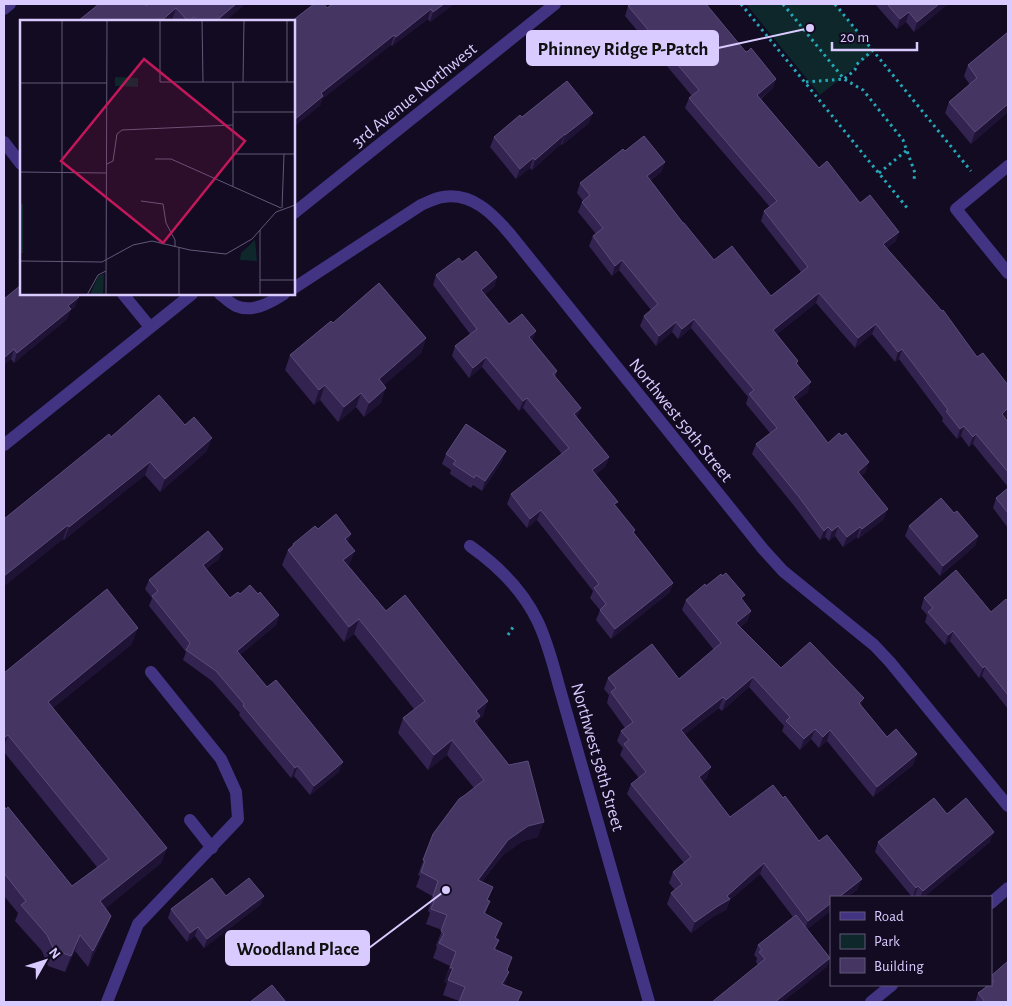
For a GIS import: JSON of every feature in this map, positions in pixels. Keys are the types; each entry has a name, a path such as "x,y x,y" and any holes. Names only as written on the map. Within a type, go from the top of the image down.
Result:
{"street":[{"path":"4,8 10,4"},
{"name":"3rd Avenue Northwest","path":"295,212 555,4"},
{"path":"4,142 20,163"},
{"path":"1008,166 956,208 1008,273"},
{"name":"Northwest 59th Street","path":"295,287 431,200 452,196 474,202 484,208 510,234 763,549 790,576 874,645 1008,806"},
{"path":"124,295 150,327"},
{"path":"4,445 191,295"},
{"path":"221,295 237,307 246,308 256,308 282,295"},
{"name":"Northwest 58th Street","path":"470,546 504,573 523,596 537,619 560,686 649,1002"},
{"path":"107,1002 138,924 238,819 236,792 221,759 152,672"},
{"path":"190,820 212,848"},
{"path":"992,902 1008,888"},
{"path":"871,1002 886,998 892,986"}],"path":[{"path":"742,4 908,209"},
{"path":"783,4 844,79 863,90 903,140 915,173 914,179"},
{"path":"835,4 971,171"},
{"path":"806,82 844,79 873,50"},
{"path":"879,173 907,150"},
{"path":"508,635 515,624"}],"green space":[{"path":"746,4 835,4 874,52 820,95"}],"building":[{"path":"99,4 145,4 146,6 149,4 236,4 217,20 197,20 194,17 187,20 176,8 162,20 79,20"},
{"path":"314,4 324,4 327,8 333,4 444,4 433,12 431,9 396,37 394,35 321,93 323,96 295,119 295,20 293,20"},
{"path":"631,4 706,4 745,51 747,52 751,48 776,79 757,95 819,168 827,161 860,203 870,195 899,232 883,244 943,310 977,357 983,353 1008,385 1008,408 1002,414 1008,422 1008,472 976,434 973,437 964,426 960,429 902,349 898,352 876,324 858,338 819,293 773,330 798,361 796,363 811,382 793,397 828,443 839,433 842,436 846,433 869,462 858,472 888,509 862,529 860,527 847,537 838,526 832,531 828,527 824,531 756,444 777,428 749,394 754,390 694,319 682,329 676,322 659,336 644,316 658,304 622,260 615,266 593,236 603,228 582,202 590,195 580,183 623,149 625,151 644,136 665,162 647,176 714,260 732,246 771,296 808,267 764,211 777,201 689,98 699,90 628,6"},
{"path":"887,4 939,4 917,22 909,12 900,19"},
{"path":"1008,32 1008,104 975,132 949,102 977,78 968,65"},
{"path":"567,81 593,113 535,160 533,158 520,169 494,137 520,115 522,117"},
{"path":"476,251 497,277 481,290 509,324 522,314 536,331 529,337 557,371 553,374 581,408 574,414 609,457 592,470 618,502 614,504 635,530 633,532 673,583 615,629 600,610 606,604 594,588 599,584 541,510 530,519 511,494 569,448 527,398 523,401 486,357 473,368 455,346 477,329 436,275 459,258 462,262"},
{"path":"379,283 426,338 379,379 386,388 369,403 361,393 344,407 325,385 319,390 290,355 331,321 333,323"},
{"path":"20,286 20,295 77,295 79,297 68,306 71,309 17,353 14,349 4,358 4,299"},
{"path":"159,395 185,425 194,417 212,438 165,479 150,462 4,576 4,519 109,434 111,437"},
{"path":"466,424 506,451 485,481 476,475 474,478 453,464 456,461 446,454"},
{"path":"1008,488 1008,513 996,498"},
{"path":"941,498 954,513 957,511 978,536 943,566 909,526"},
{"path":"336,514 351,534 345,539 355,551 343,560 386,611 405,595 488,701 476,711 480,716 474,721 509,765 528,761 544,822 528,826 508,840 478,880 493,887 487,900 490,901 484,913 502,923 495,938 499,940 494,949 512,957 507,970 509,972 502,984 522,992 517,1002 459,1002 465,987 448,980 453,968 450,968 456,952 439,943 444,934 441,931 447,915 431,909 438,881 421,872 425,861 423,860 433,834 459,799 484,780 452,740 434,755 403,718 425,701 359,619 349,627 288,550 315,526 318,529"},
{"path":"208,531 223,549 203,565 230,598 238,592 240,594 250,585 258,594 260,592 279,615 237,651 267,687 276,680 343,762 314,786 298,766 295,768 216,671 186,650 190,643 152,596 158,591 149,580"},
{"path":"956,570 991,612 1006,599 1008,602 1008,695 953,631 948,635 928,612 933,608 924,598"},
{"path":"726,573 745,595 741,598 751,611 736,623 781,668 810,642 864,698 859,703 887,737 896,729 917,754 877,787 830,730 823,737 815,729 804,739 786,721 790,717 753,677 726,700 723,697 681,730 711,767 699,777 730,817 773,785 783,798 785,796 819,841 827,835 862,879 840,896 830,896 830,904 808,921 764,863 727,896 730,899 695,922 671,893 682,884 673,872 691,857 631,784 646,772 624,744 629,740 621,731 633,722 611,692 616,688 608,678 652,644 679,679 721,643 686,600 705,584 706,586 721,574 722,576"},
{"path":"107,589 138,628 48,702 167,848 100,901 111,916 93,951 80,935 71,956 54,950 47,935 21,905 26,901 4,873 4,806 6,809 8,807 72,886 109,859 8,735 4,738 4,673"},
{"path":"934,798 947,814 966,798 994,832 923,891 918,886 916,888 878,842"},
{"path":"212,878 226,896 249,878 264,896 207,939 198,927 190,933 171,909"},
{"path":"796,915 830,958 775,1002 712,1002 765,959 759,952 762,950 758,945"},
{"path":"1008,961 1008,1002 985,1002 978,993 988,986 992,986 994,981 992,975"},
{"path":"272,985 286,1002 250,1002"}],"place":[{"name":"Phinney Ridge P-Patch","path":"810,28"},
{"name":"Woodland Place","path":"446,890"}]}
